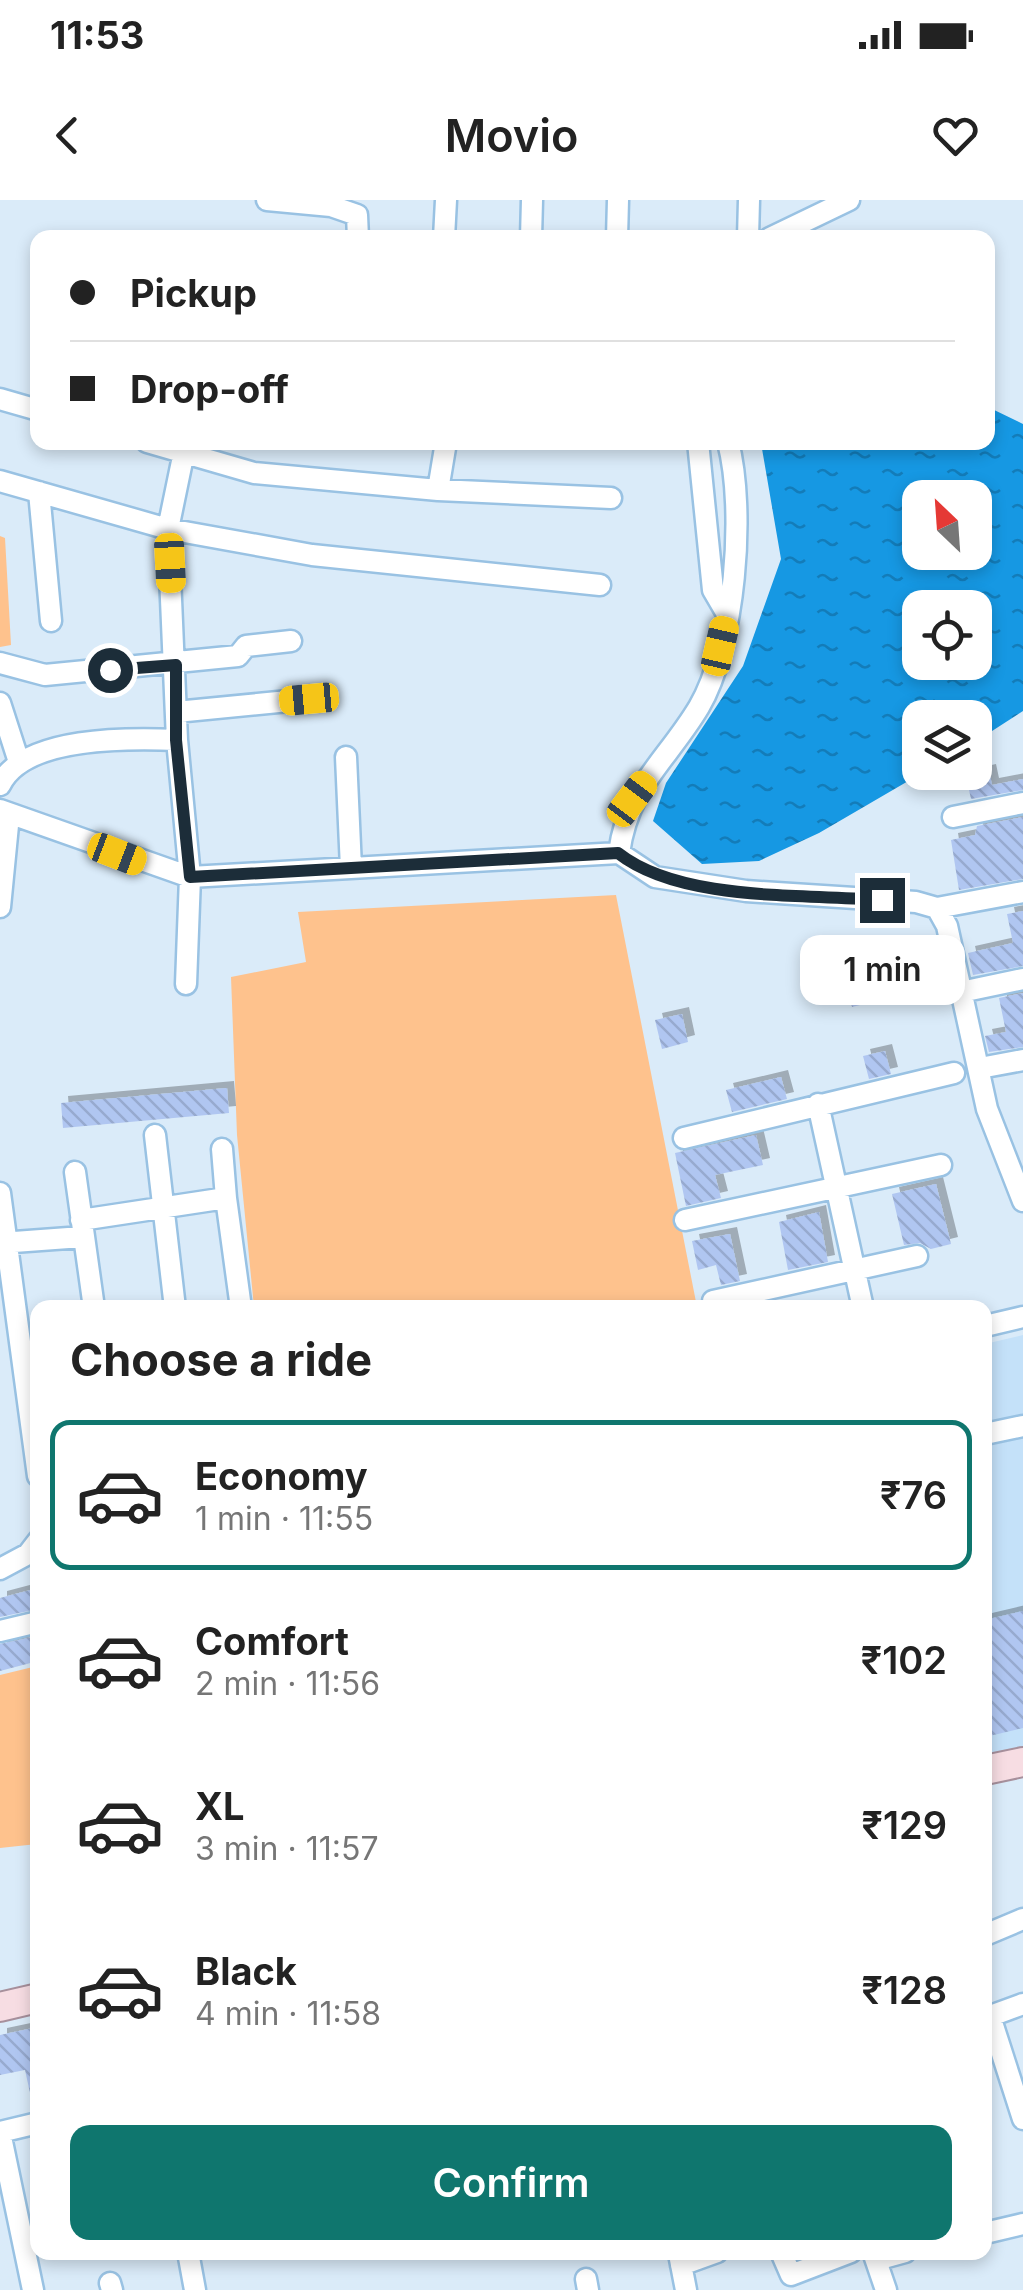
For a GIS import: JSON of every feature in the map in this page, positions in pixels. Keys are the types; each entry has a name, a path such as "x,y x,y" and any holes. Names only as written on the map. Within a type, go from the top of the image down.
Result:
{"main road":[{"path":"992,1769 1023,1762"},
{"path":"0,2007 30,2000"}],"street":[{"path":"266,200 331,203 358,215 358,230"},
{"path":"444,230 446,200"},
{"path":"531,230 532,200"},
{"path":"616,230 618,200"},
{"path":"748,200 748,230"},
{"path":"786,230 846,201"},
{"path":"0,399 30,408"},
{"path":"185,450 168,529 176,740 190,877 186,984"},
{"path":"191,450 254,473 438,490 611,498"},
{"path":"438,490 445,450"},
{"path":"699,450 712,590 727,614"},
{"path":"618,853 632,799 699,707 713,679 727,614 735,528 729,450"},
{"path":"0,481 168,529 312,555 600,586"},
{"path":"39,492 51,621"},
{"path":"0,664 44,675 176,665 238,656 246,646 291,641"},
{"path":"176,712 309,699"},
{"path":"0,704 19,762"},
{"path":"0,785 7,770 19,762 118,738 176,740"},
{"path":"346,758 350,868"},
{"path":"953,816 1023,803"},
{"path":"0,907 4,812 190,877 618,853 655,877 746,891 916,902 937,908 1023,892"},
{"path":"937,908 947,926 998,1147 1023,1201"},
{"path":"961,992 1023,979"},
{"path":"980,1068 1023,1060"},
{"path":"684,1138 954,1073"},
{"path":"818,1104 861,1300"},
{"path":"155,1135 174,1300"},
{"path":"222,1149 240,1300"},
{"path":"684,1220 941,1165"},
{"path":"75,1172 93,1300"},
{"path":"0,1192 8,1319 30,1403"},
{"path":"3,1242 81,1228 162,1206 226,1198"},
{"path":"718,1300 917,1256"},
{"path":"992,1324 1023,1317"},
{"path":"992,1433 1023,1426"},
{"path":"0,1570 30,1551"},
{"path":"0,1631 30,1624"},
{"path":"992,1932 1023,1920"},
{"path":"992,2015 1023,2004"},
{"path":"992,2031 1023,2119"},
{"path":"30,2124 0,2132 33,2290"},
{"path":"992,2231 1023,2224"},
{"path":"190,2260 196,2290"},
{"path":"680,2260 686,2290"},
{"path":"784,2260 791,2274 829,2260"},
{"path":"875,2260 886,2290"}],"shaded area":[{"path":"0,536 5,538 11,645 0,647"},
{"path":"616,895 696,1300 253,1300 237,1135 231,977 306,962 298,912"},
{"path":"1023,1335 1023,1747 992,1754 992,1342"},
{"path":"30,1668 30,1845 0,1848 0,1675"}],"water":[{"path":"995,410 1023,424 1023,711 992,731 992,700 902,700 902,785 819,833 759,861 702,864 653,821 666,783 743,666 781,559 762,450 995,450"}],"building":[{"path":"1023,779 1023,790 971,799 969,790 992,790 992,785"},
{"path":"1023,817 1023,879 959,890 951,840 975,835 977,826"},
{"path":"1023,911 1023,966 973,975 968,953 1013,943 1007,914"},
{"path":"868,970 876,1001 852,1007 844,976"},
{"path":"1023,993 1023,1047 989,1052 985,1036 1006,1032 999,998"},
{"path":"682,1014 688,1042 662,1049 655,1020"},
{"path":"885,1051 891,1074 869,1079 863,1056"},
{"path":"781,1077 787,1099 732,1112 726,1090"},
{"path":"227,1088 229,1113 63,1128 61,1103"},
{"path":"756,1135 763,1165 715,1175 721,1198 686,1206 675,1153"},
{"path":"936,1184 951,1244 931,1249 920,1243 904,1245 892,1194"},
{"path":"819,1212 828,1262 788,1270 779,1222"},
{"path":"730,1234 740,1281 721,1285 716,1265 698,1270 692,1241"},
{"path":"30,1590 30,1611 0,1617 0,1598"},
{"path":"1023,1611 1023,1728 992,1735 992,1618"},
{"path":"30,1638 30,1663 0,1671 0,1644"},
{"path":"30,2029 30,2093 25,2070 0,2075 0,2035"}],"route":[{"path":"110,670 176,665 176,740 190,877 618,853 655,877 746,891 882,900"}]}
